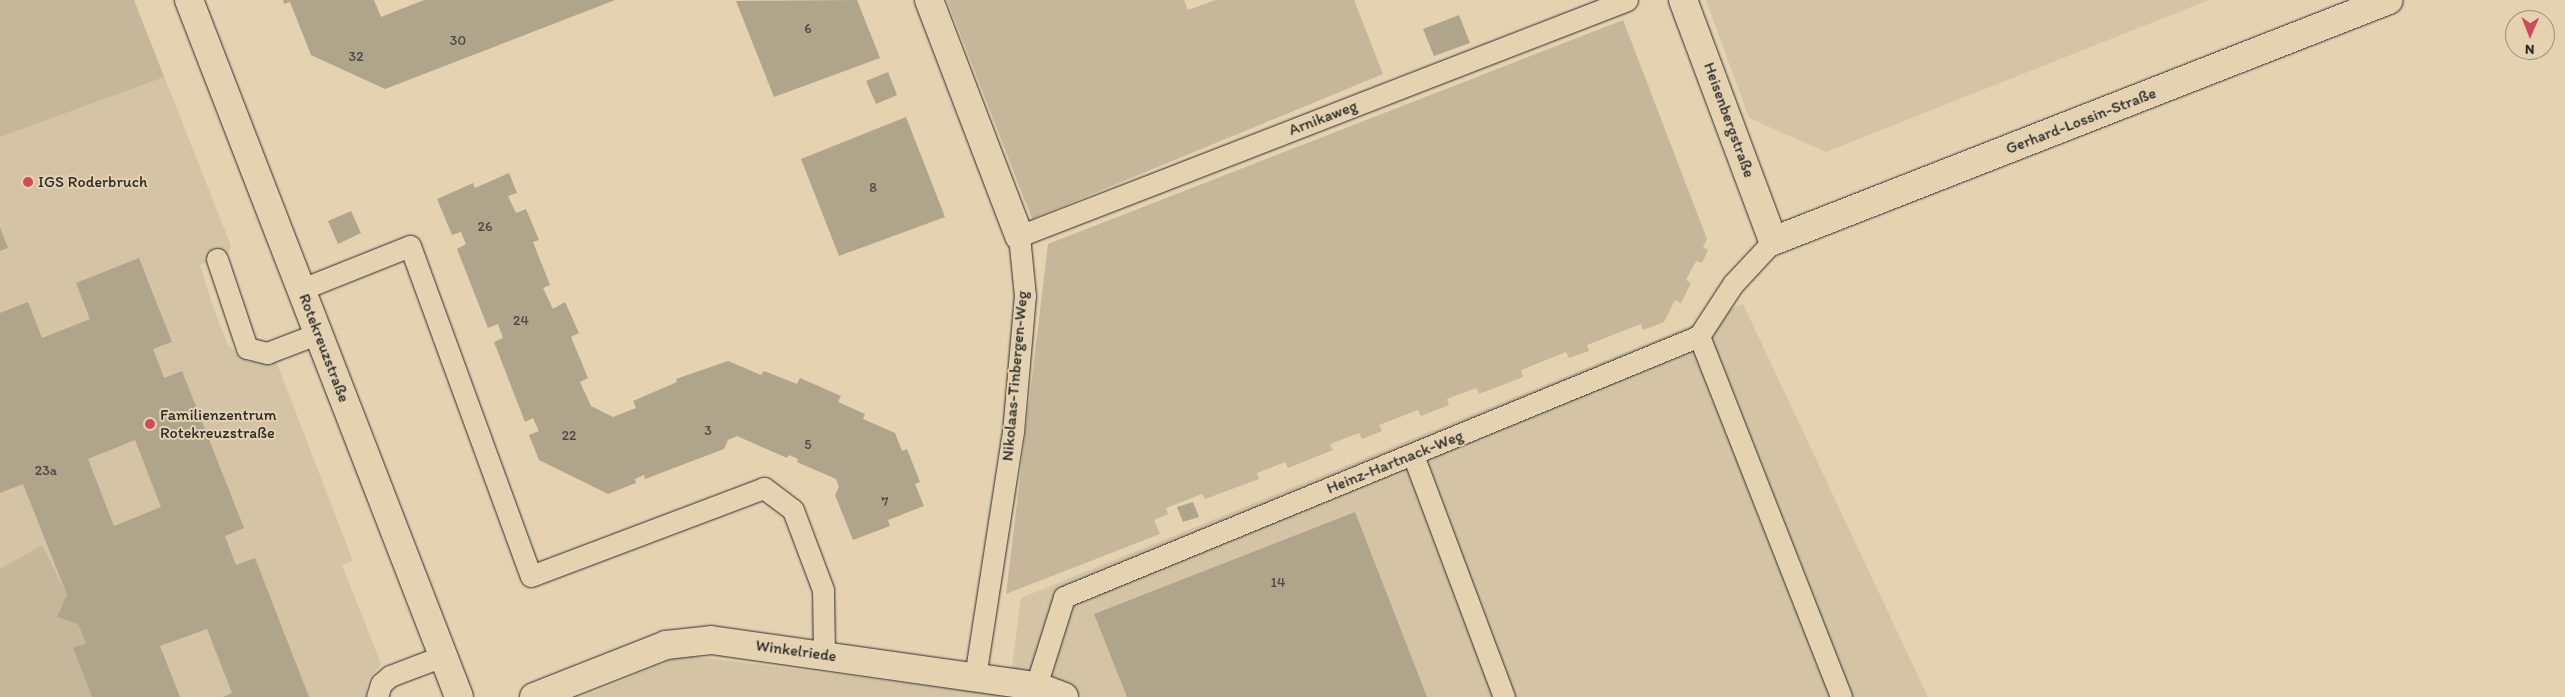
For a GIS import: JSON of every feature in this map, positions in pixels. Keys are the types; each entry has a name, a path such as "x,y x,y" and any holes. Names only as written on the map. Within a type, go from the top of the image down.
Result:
{"street":[{"name":"Rotekreuzstraße","path":"189,0 459,697"},
{"name":"Nikolaas-Tinbergen-Weg","path":"929,0 1019,236"},
{"name":"Heisenbergstraße","path":"1684,0 1773,241"},
{"name":"Gerhard-Lossin-Straße","path":"1773,241 2389,0"},
{"name":"Winkelriede","path":"534,697 666,645 712,640 824,654 1036,686 1064,697"}],"lane":[{"name":"Arnikaweg","path":"1019,236 1627,0"},
{"name":"Nikolaas-Tinbergen-Weg","path":"975,677 1013,432 1025,296 1019,236"},
{"path":"1773,241 1733,284 1699,336 1841,697"},
{"path":"302,289 410,246 531,576 764,488 793,510 823,590 824,654"},
{"path":"217,258 247,348 267,353 319,333"},
{"name":"Heinz-Hartnack-Weg","path":"1036,686 1064,596 1413,455 1699,336"},
{"path":"1413,455 1504,697"},
{"path":"378,697 381,684 390,676 443,656"}],"shaded area":[{"name":"Familienzentrum Rotekreuzstraße","path":"0,0 134,0 231,246 228,254 200,265 216,315 228,345 247,361 263,364 276,361 353,561 342,565 381,664 368,680 366,697 0,697"},
{"path":"0,0 134,0 164,77 0,137"},
{"path":"947,0 1184,0 1188,10 1216,0 1354,0 1383,74 1032,219"},
{"path":"1706,0 2209,0 1826,152 1749,118"},
{"path":"1623,20 1707,239 1703,247 1708,250 1702,263 1696,261 1686,280 1691,283 1681,303 1675,300 1664,322 1643,330 1641,324 1587,345 1589,351 1569,358 1566,352 1521,370 1523,377 1479,394 1476,388 1447,399 1449,405 1421,416 1418,410 1379,425 1382,431 1362,439 1359,433 1330,444 1333,450 1288,468 1285,462 1257,473 1259,479 1205,499 1202,494 1166,508 1168,514 1154,520 1160,534 1006,594 1048,244"},
{"path":"1743,304 1928,697 582,697 682,655 1008,696 1021,598"},
{"path":"42,545 67,595 57,617 78,624 86,643 73,648 92,697 0,697 0,569"}],"building":[{"path":"283,0 374,0 381,17 424,0 615,0 385,89 311,55 290,2 284,4"},
{"path":"857,0 880,58 774,97 736,1"},
{"path":"1459,15 1470,43 1434,56 1423,29"},
{"path":"888,72 897,95 876,104 866,81"},
{"path":"906,117 945,217 839,256 801,159"},
{"path":"509,173 517,193 508,196 516,213 526,209 539,240 533,242 550,285 543,288 553,309 565,302 579,333 571,337 588,378 580,382 591,406 613,417 636,408 633,401 677,382 676,379 728,361 761,375 764,371 797,384 800,378 841,396 838,402 865,414 863,419 895,433 902,451 907,449 920,482 915,484 924,506 888,520 890,526 853,540 835,495 839,487 836,479 797,462 798,459 789,455 787,458 737,436 728,440 724,449 645,479 644,475 635,479 636,483 608,494 539,460 529,435 539,431 533,418 525,422 494,342 503,338 498,324 488,328 457,249 466,244 461,232 452,235 437,199 473,183 475,188"},
{"path":"351,211 361,233 338,244 328,221"},
{"path":"0,227 8,248 0,251"},
{"path":"139,258 172,342 153,349 164,378 182,371 244,528 225,536 236,565 255,558 309,697 223,697 232,693 207,629 160,646 180,697 92,697 73,648 86,643 78,624 57,617 67,595 23,484 0,493 0,313 28,302 42,338 90,319 76,283","holes":["135,440 161,507 114,526 88,459"]},
{"path":"1193,502 1199,517 1183,522 1177,507"},
{"path":"1355,512 1427,697 1127,697 1094,614"}],"place":[{"name":"IGS Roderbruch","path":"28,182"},
{"name":"Familienzentrum Rotekreuzstraße","path":"150,424"}]}
